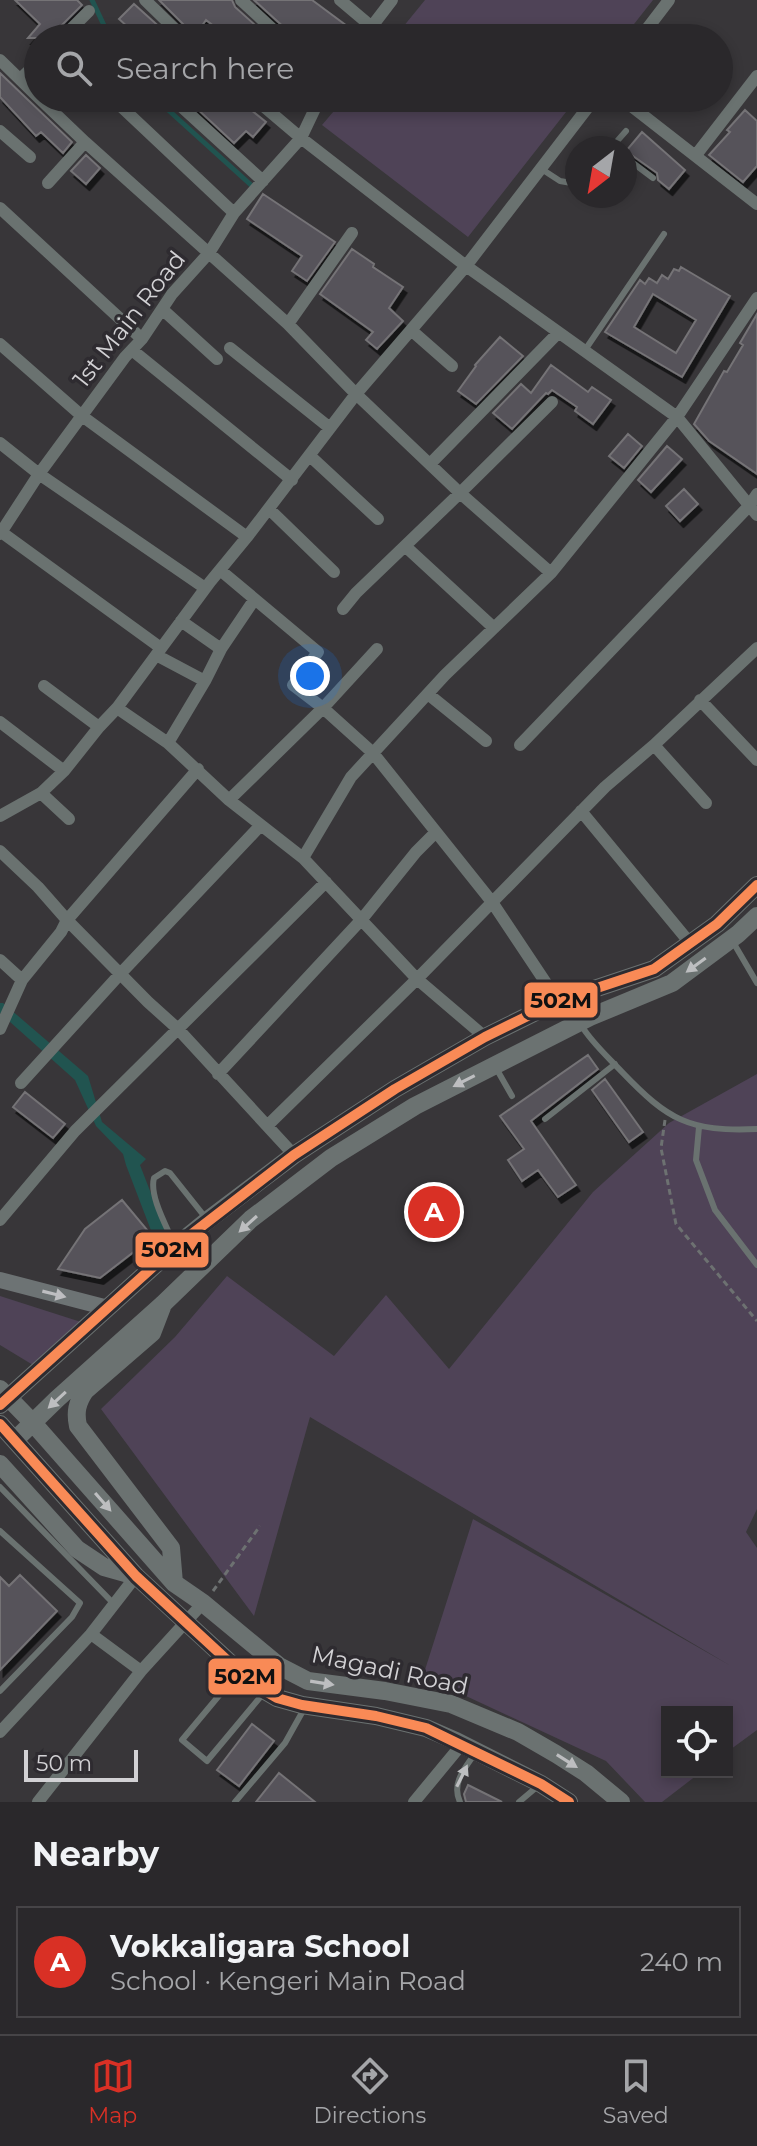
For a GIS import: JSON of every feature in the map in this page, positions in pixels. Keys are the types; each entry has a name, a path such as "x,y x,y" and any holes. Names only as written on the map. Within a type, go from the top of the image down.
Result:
{"main road":[{"path":"3,1397 175,1247 294,1155 395,1089 485,1037 558,1001 654,969 726,916 757,885"},
{"path":"15,1440 251,1219 331,1158 415,1106 494,1065 579,1022 672,983 755,921"},
{"path":"163,1304 152,1333 85,1391 76,1415 78,1426 171,1548 174,1583"},
{"name":"Magadi Road","path":"3,1397 33,1423 174,1583 279,1666 308,1681 451,1704 518,1732 586,1773 621,1802"},
{"name":"Magadi Road","path":"0,1424 136,1576 238,1672 264,1692 305,1706 410,1723 469,1747 541,1784 562,1800"},
{"path":"0,1464 77,1549 104,1567 136,1576"}],"street":[{"path":"145,0 170,24"},
{"path":"241,0 267,24"},
{"path":"340,0 368,24"},
{"path":"374,24 392,0"},
{"path":"651,24 669,0"},
{"path":"76,24 89,11"},
{"path":"0,60 24,83"},
{"path":"20,79 24,75"},
{"path":"733,107 757,76"},
{"path":"53,112 288,324 460,493 551,573"},
{"path":"127,112 234,213"},
{"path":"187,112 263,181"},
{"path":"270,112 466,266 677,417 753,510"},
{"name":"1st Main Road","path":"1,532 39,474 142,339 172,294 209,253 234,213 301,138 313,112"},
{"path":"0,801 6,813 41,793 64,771 117,708 205,588 356,394 466,266 584,112"},
{"path":"639,112 757,204"},
{"path":"696,155 729,112"},
{"path":"0,131 30,157"},
{"path":"48,183 85,142"},
{"path":"0,208 142,339"},
{"path":"288,324 352,233"},
{"path":"303,858 351,777 428,694 551,573 677,417 757,298"},
{"path":"162,309 217,359"},
{"path":"411,330 452,366"},
{"path":"430,464 558,333"},
{"path":"0,344 82,416 247,537"},
{"path":"230,348 330,428"},
{"path":"132,350 292,480"},
{"path":"343,609 552,402"},
{"path":"0,443 39,474 205,588"},
{"path":"310,456 378,519"},
{"path":"520,745 753,510 757,494"},
{"path":"269,509 334,572"},
{"path":"1,532 158,651 205,681"},
{"path":"405,546 494,628"},
{"path":"220,570 318,652 293,685 373,753 492,902 558,1001"},
{"path":"168,743 221,649 254,600"},
{"path":"181,621 221,649"},
{"path":"229,800 323,708 377,649"},
{"path":"268,1125 417,979 605,787 700,700 754,657"},
{"path":"44,686 99,727"},
{"path":"428,694 486,741"},
{"path":"700,700 757,760"},
{"path":"117,708 168,743 229,800 303,858 417,979 485,1037"},
{"path":"0,722 64,771"},
{"path":"654,745 706,803"},
{"path":"0,1029 22,980 67,920 198,769"},
{"path":"41,793 69,819"},
{"path":"581,811 690,943"},
{"path":"21,1083 261,825"},
{"path":"218,1074 362,919 436,832"},
{"path":"0,851 178,1029 294,1155"},
{"path":"0,1220 75,1131 326,882"},
{"path":"726,916 755,921"},
{"path":"0,960 22,980"},
{"path":"0,1280 108,1308"},
{"path":"0,1732 91,1634 136,1576"},
{"path":"38,1802 141,1671 203,1603"},
{"path":"91,1634 141,1671"},
{"path":"414,1802 469,1747"}],"lane":[{"path":"622,136 626,131"},
{"path":"637,166 653,178"},
{"path":"540,168 565,182"},
{"path":"584,351 664,234"},
{"path":"732,939 754,970 757,983"},
{"path":"579,1022 588,1036 667,1114 699,1127 757,1129"},
{"path":"545,1119 615,1064"},
{"path":"494,1065 512,1096"},
{"path":"699,1127 696,1160 715,1210 757,1265"},
{"path":"175,1247 156,1199 152,1185 154,1178 165,1171 170,1173 208,1220"},
{"path":"0,1487 113,1603"},
{"path":"0,1531 80,1603 72,1617 0,1691"},
{"path":"238,1672 182,1740 207,1761 264,1692"},
{"path":"235,1802 285,1743 305,1706"},
{"path":"460,1802 457,1783 469,1747"},
{"path":"519,1802 541,1784"}],"path":[{"path":"667,1114 661,1148 676,1224 757,1321"},
{"path":"203,1603 260,1526"}],"shaded area":[{"path":"425,0 653,0 634,24 405,24"},
{"path":"333,112 566,112 468,237 322,125"},
{"path":"0,1003 88,1076 102,1122 146,1159 140,1165 171,1245 160,1254 123,1154 96,1126 75,1080 0,1013"},
{"path":"757,1074 757,1509 746,1532 757,1548 757,1730 733,1748 733,1706 661,1706 661,1778 693,1778 662,1802 645,1802 606,1761 423,1676 473,1519 731,1666 310,1417 254,1616 101,1409 175,1337 227,1276 334,1356 386,1295 449,1369 593,1192 669,1123"},
{"path":"0,1296 81,1322 33,1365 0,1345"}],"building":[{"path":"15,0 77,0 82,5 63,24 40,24"},
{"path":"159,0 232,0 235,7 254,24 211,24 206,20 203,24 183,24"},
{"path":"254,0 312,0 344,24 280,24"},
{"path":"134,4 156,24 125,24 119,19"},
{"path":"0,73 24,96 24,112 41,112 72,142 63,153 41,132 36,136 0,97"},
{"path":"745,110 757,121 757,166 743,182 709,155"},
{"path":"201,112 254,112 266,122 253,137 246,131 234,143"},
{"path":"642,132 685,170 669,189 658,180 657,173 637,159 637,138"},
{"path":"86,155 100,168 86,184 71,171"},
{"path":"263,194 335,242 307,281 292,271 302,256 247,219"},
{"path":"352,249 403,287 389,308 403,321 377,349 366,340 373,332 320,294"},
{"path":"681,267 730,296 682,377 605,332 640,280 645,284 649,278 657,283 662,275 668,279 674,269 679,271","holes":["653,294 696,320 676,353 634,327"]},
{"path":"757,314 757,474 709,441 694,424 724,371 727,372 743,345 740,343"},
{"path":"500,337 523,356 476,404 458,391 475,365"},
{"path":"551,365 588,392 592,387 611,400 593,424 575,411 577,407 552,390 512,429 493,413 521,384 531,393"},
{"path":"628,434 642,446 624,468 609,456"},
{"path":"667,446 682,459 651,492 638,480"},
{"path":"684,489 698,504 680,521 666,506"},
{"path":"588,1055 598,1069 531,1121 576,1185 558,1197 538,1170 522,1181 508,1160 524,1149 500,1116"},
{"path":"605,1079 643,1132 629,1142 592,1090"},
{"path":"25,1092 65,1124 53,1138 13,1107"},
{"path":"122,1200 153,1237 100,1278 58,1269 85,1229"},
{"path":"20,1575 57,1611 0,1670 0,1577 9,1586"},
{"path":"252,1724 274,1741 239,1786 217,1770"},
{"path":"279,1773 315,1802 256,1802"},
{"path":"468,1785 502,1802 466,1802 464,1794"}],"waterway":[{"path":"92,0 103,24"},
{"path":"170,112 251,185"}],"transit line":[{"name":"502M","path":"0,1405 175,1247 294,1155 395,1089 485,1037 558,1001 654,969 717,924 757,885"},
{"name":"502M","path":"0,1424 136,1576 253,1684 277,1698 302,1705 376,1716 426,1728 541,1784 569,1802"}],"place":[{"name":"Vokkaligara School","path":"434,1212"}]}
